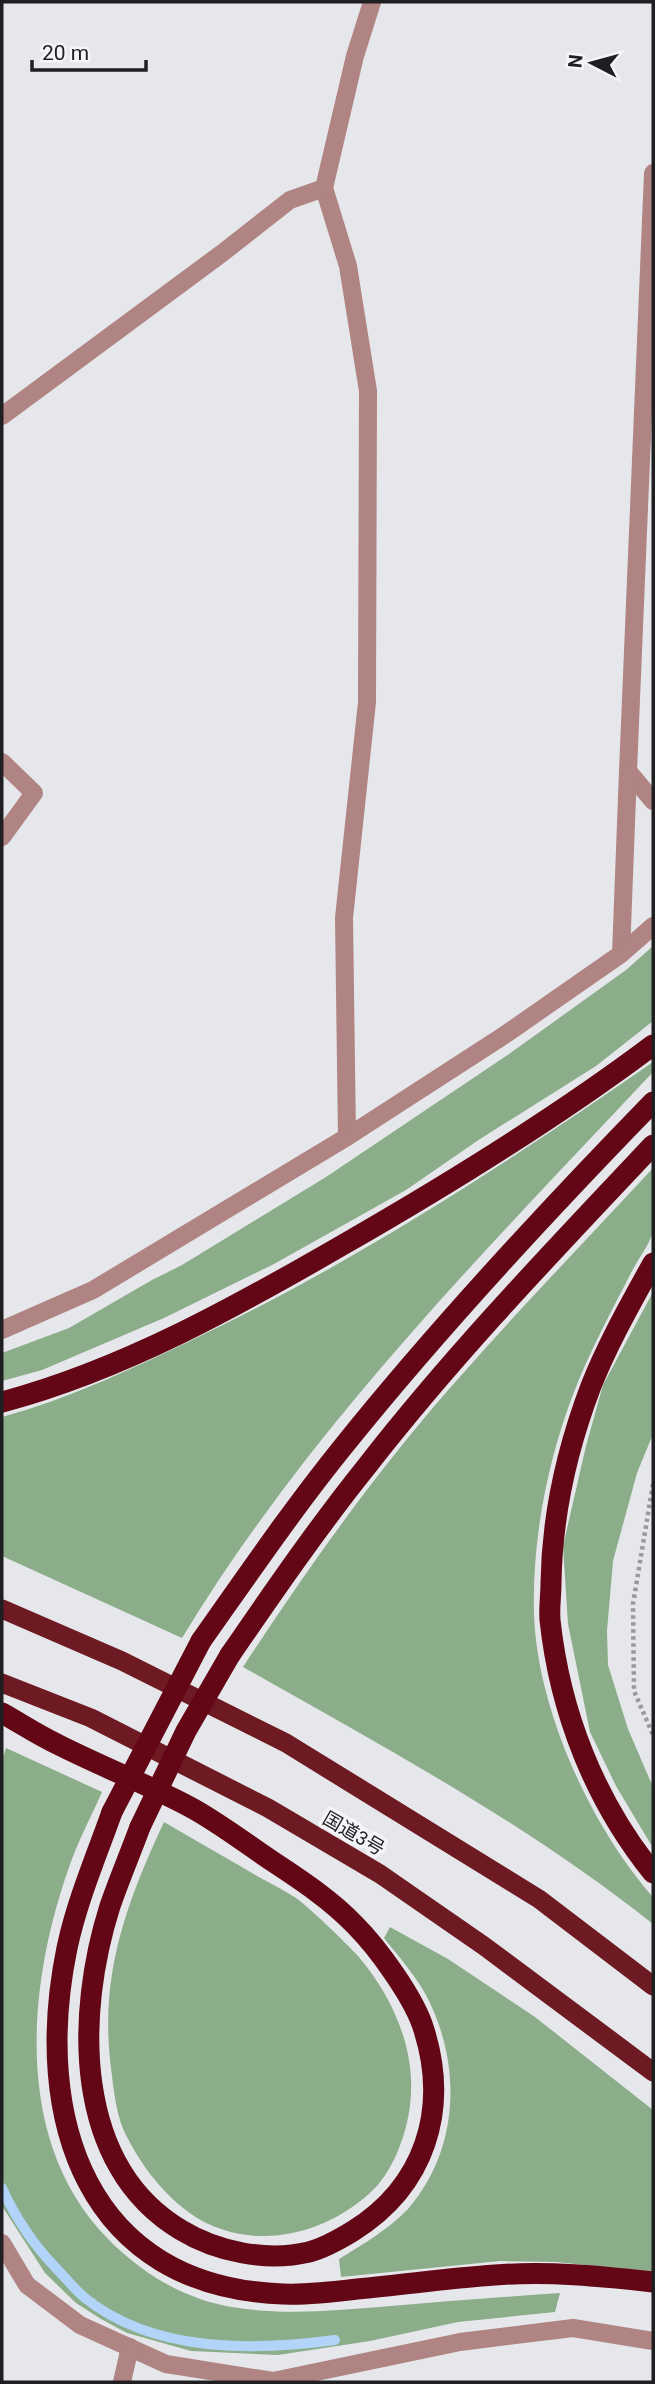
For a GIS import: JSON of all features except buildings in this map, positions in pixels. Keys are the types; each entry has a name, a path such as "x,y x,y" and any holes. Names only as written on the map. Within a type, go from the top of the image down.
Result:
{"highway":[{"path":"2,1402 122,1359 253,1296 460,1177 653,1045"},
{"path":"653,1102 471,1296 341,1449 253,1566 201,1641 112,1812 81,1897 67,1948 59,2001 56,2048 66,2128 78,2163 94,2194 120,2227 151,2255 185,2275 217,2286 285,2295 496,2275 576,2274 653,2282"},
{"path":"2,1713 53,1742 191,1808 312,1888 355,1925 403,1989 423,2025 432,2062 433,2092 429,2130 419,2162 395,2198 367,2222 342,2238 310,2251 275,2256 235,2252 197,2240 167,2222 136,2193 116,2165 103,2132 94,2097 88,2052 88,2018 98,1957 110,1908 140,1827 186,1731 230,1655 282,1578 367,1465 497,1311 653,1145"},
{"path":"653,1262 620,1323 592,1385 572,1441 557,1506 551,1560 550,1619 560,1677 575,1736 599,1789 624,1834 653,1873"},
{"path":"2,1609 122,1661 286,1743 539,1899 653,1986"},
{"name":"国道3号","path":"2,1683 103,1724 268,1808 380,1874 484,1946 653,2072"}],"street":[{"path":"347,1137 344,918 367,702 368,391 348,266 324,188 355,56 372,2"},
{"path":"621,954 653,173"},
{"path":"2,416 290,200 324,188"},
{"path":"2,762 34,793 2,837"},
{"path":"628,771 653,801"},
{"path":"2,1330 93,1290 347,1137 506,1034 621,954 653,926"},
{"path":"2,2242 27,2285 80,2325 166,2364 273,2381 460,2342 573,2328 653,2341"},
{"path":"122,2382 130,2347"}],"path":[{"path":"653,1484 633,1604 634,1690 653,1735"}],"green space":[{"path":"653,946 653,1021 596,1066 480,1139 406,1190 274,1264 164,1318 42,1370 2,1381 2,1353 69,1328 182,1265 326,1177 509,1054 626,970"},
{"path":"653,1062 653,1072 464,1274 343,1413 232,1560 182,1638 2,1556 2,1417 123,1372 313,1278 486,1174"},
{"path":"653,1168 653,1231 587,1362 556,1446 539,1530 534,1614 537,1651 545,1688 571,1765 609,1837 653,1897 653,1924 605,1887 505,1820 243,1667 322,1552 377,1477 435,1405"},
{"path":"653,1292 653,1434 637,1473 613,1561 607,1631 608,1665 628,1729 653,1787 653,1848 616,1786 590,1732 568,1624 563,1546 603,1385"},
{"path":"6,1748 102,1792 72,1860 54,1916 44,1964 38,2014 37,2063 43,2112 56,2158 78,2201 109,2240 136,2264 165,2283 197,2298 232,2307 311,2311 560,2293 555,2312 458,2322 370,2341 278,2355 191,2351 127,2333 76,2303 45,2273 2,2206 2,1760"},
{"path":"164,1822 291,1895 311,1910 352,1949 371,1972 400,2026 410,2065 411,2085 410,2105 399,2148 376,2187 343,2213 324,2223 283,2235 263,2236 221,2229 205,2222 163,2190 141,2161 124,2131 115,2097 109,2041 112,1976 126,1915"},
{"path":"390,1927 448,1959 535,2017 653,2110 653,2272 556,2262 500,2261 341,2277 339,2259 392,2224 408,2209 425,2186 446,2135 450,2107 450,2080 439,2025 419,1983 384,1938"}],"waterway":[{"path":"2,2188 25,2230 47,2258 85,2298 112,2316 142,2329 205,2344 271,2346 335,2340"}]}
